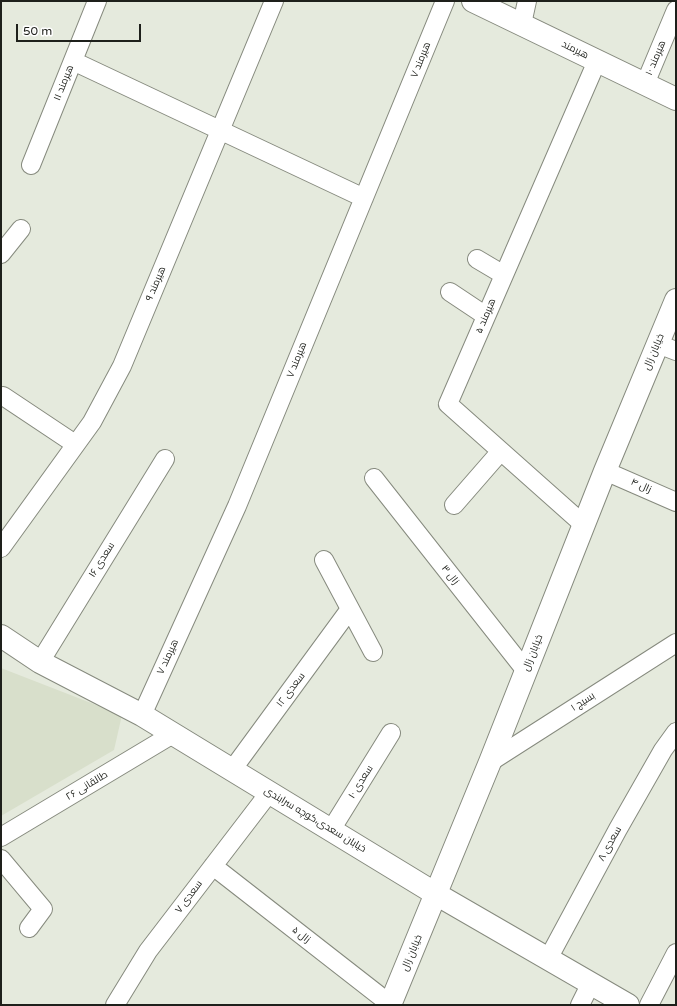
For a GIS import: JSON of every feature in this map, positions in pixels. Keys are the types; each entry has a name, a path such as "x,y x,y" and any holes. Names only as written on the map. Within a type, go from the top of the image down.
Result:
{"street":[{"name":"هیرمند ۱۱","path":"31,165 97,1"},
{"name":"هیرمند ٩","path":"1,548 92,422 122,366 274,1"},
{"name":"هیرمند ٧","path":"142,715 237,506 445,1"},
{"name":"هیرمند","path":"473,1 676,98"},
{"path":"522,24 527,1"},
{"name":"هیرمند ۱۰","path":"645,84 676,10"},
{"path":"73,61 364,198"},
{"name":"هیرمند ۵","path":"584,525 448,404 597,61"},
{"path":"1,254 21,228"},
{"path":"477,259 504,275"},
{"path":"450,292 486,316"},
{"name":"خیابان زال","path":"390,1005 490,762 605,471 667,348 676,300"},
{"path":"3,396 75,444"},
{"path":"454,505 501,451"},
{"name":"سعدی ۱۶","path":"40,662 165,459"},
{"name":"زال ۴","path":"605,471 676,502"},
{"name":"زال ۳","path":"374,478 526,671"},
{"path":"324,560 373,652"},
{"name":"سعدی ۱۲","path":"232,770 350,610"},
{"name":"خیابان سعدی،کوچه سرابندی","path":"1,636 40,662 142,715 436,894 628,1005"},
{"name":"بسیج ۱","path":"490,762 676,643"},
{"name":"سعدی ۸","path":"548,959 663,750 676,732"},
{"name":"سعدی ۱۰","path":"331,830 391,733"},
{"name":"طالقانی ۲۶","path":"1,837 173,734"},
{"name":"سعدی ۷","path":"115,1005 148,951 270,793"},
{"path":"1,859 43,909 29,928"},
{"name":"زال ۵","path":"213,866 390,1005"},
{"path":"649,1005 676,953"},
{"path":"580,1005 590,983"}],"shaded area":[{"path":"1,668 122,715 114,750 1,816"}]}
